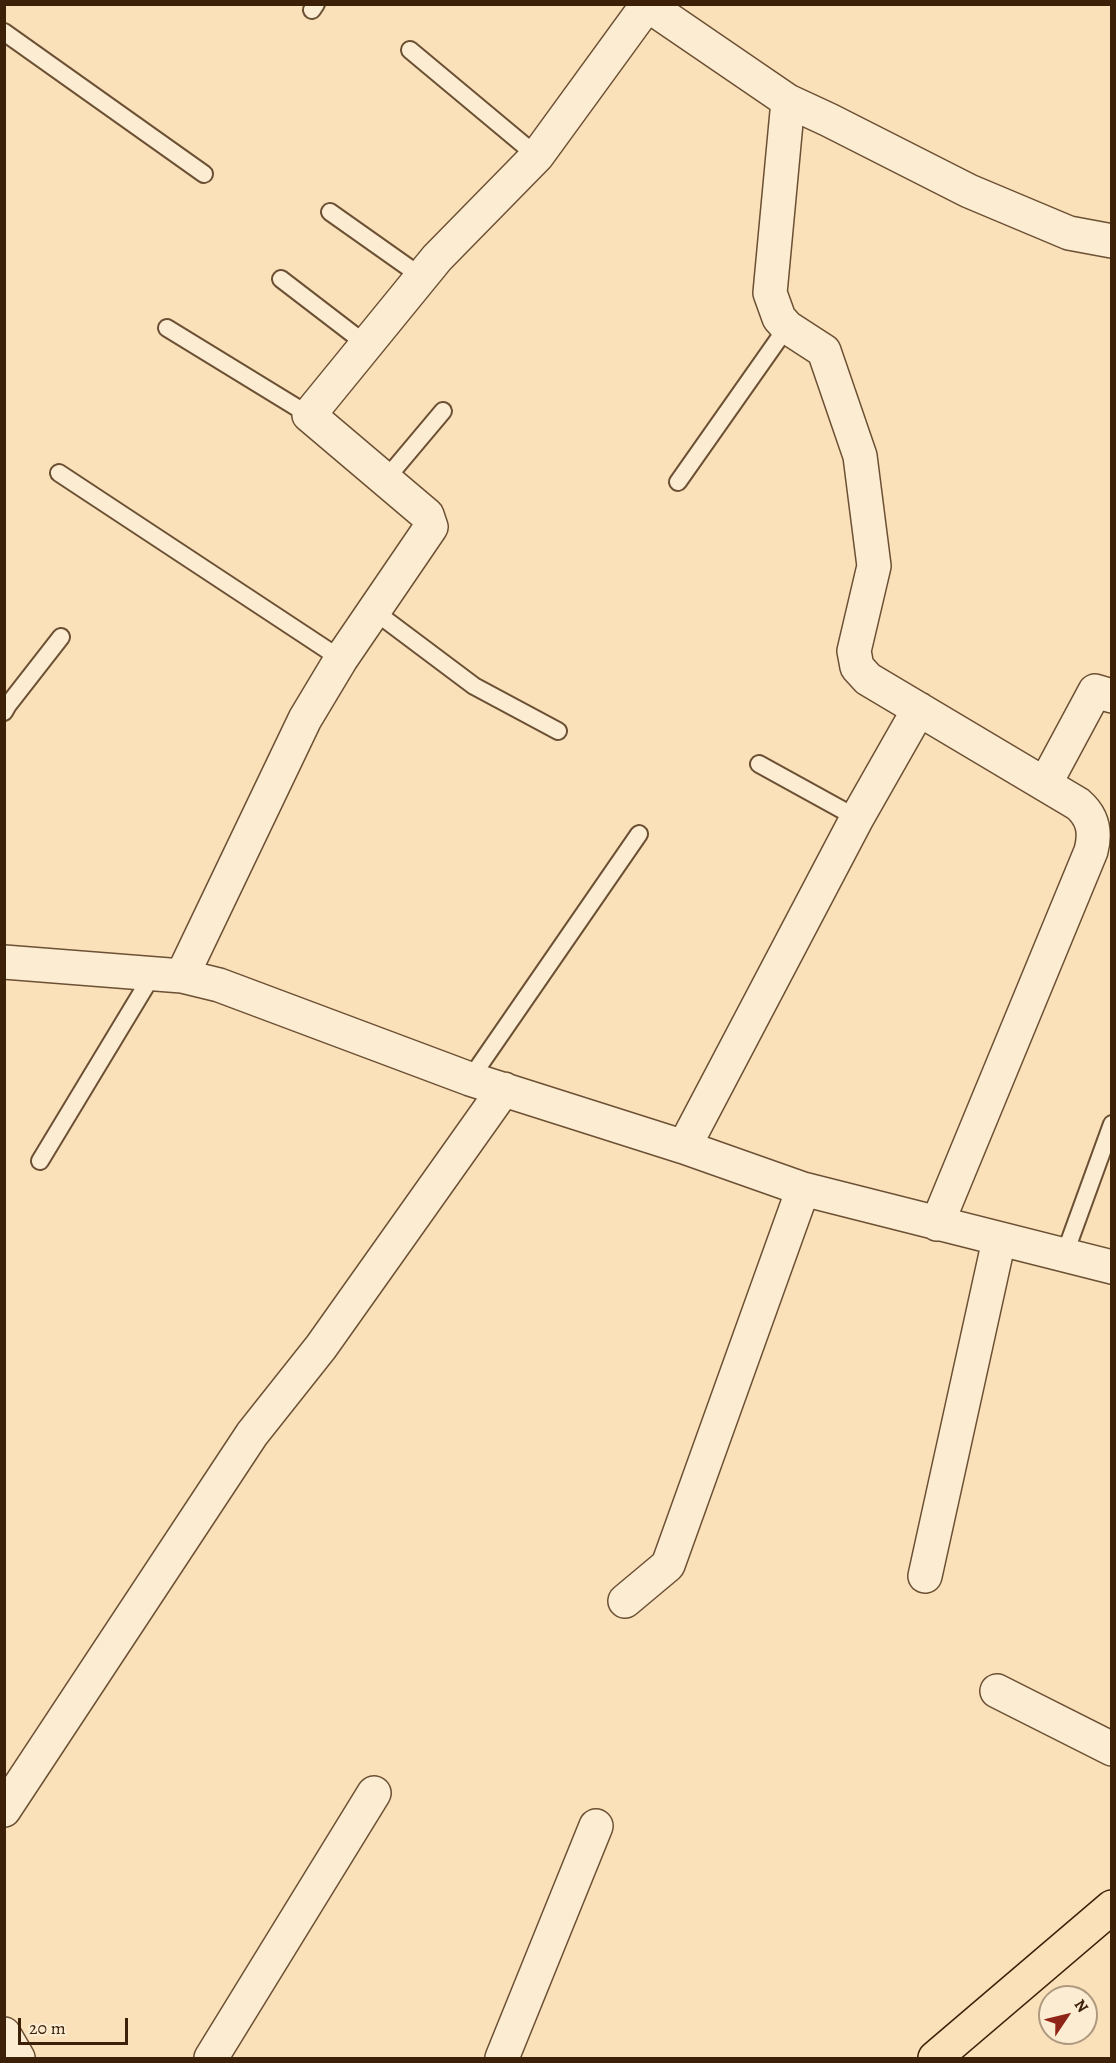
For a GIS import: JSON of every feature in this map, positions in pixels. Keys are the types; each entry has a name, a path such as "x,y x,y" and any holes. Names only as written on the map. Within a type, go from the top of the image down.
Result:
{"main road":[{"path":"935,2058 1112,1907"}],"street":[{"path":"168,975 305,719 340,659 431,527 427,515 309,416 437,258 537,156 647,5 788,101 969,191 1070,233 1112,241"},
{"path":"788,101 770,293 778,318 787,327 824,351 860,456 874,566 854,651 857,667 868,679 1078,804 1088,812 1103,843 1091,851 937,1224"},
{"path":"1045,784 1095,691 1112,696"},
{"path":"684,1148 857,818 919,709"},
{"path":"4,962 168,975 219,985 470,1079 803,1189 1112,1267"},
{"path":"4,1810 252,1434 321,1347 504,1089"},
{"path":"625,1601 668,1565 803,1189"},
{"path":"925,1576 999,1240"},
{"path":"998,1691 1112,1749"},
{"path":"211,2058 374,1793"},
{"path":"502,2058 596,1826"},
{"path":"4,2034 18,2058"}],"lane":[{"path":"4,32 204,174"},
{"path":"410,50 537,156"},
{"path":"330,212 422,277"},
{"path":"281,279 367,345"},
{"path":"678,482 787,327"},
{"path":"167,328 309,416"},
{"path":"385,480 442,411"},
{"path":"59,473 340,659"},
{"path":"374,611 474,686 558,731"},
{"path":"4,712 61,637"},
{"path":"759,764 857,818"},
{"path":"470,1079 639,834"},
{"path":"40,1161 168,975"},
{"path":"1064,1256 1112,1124"}]}
